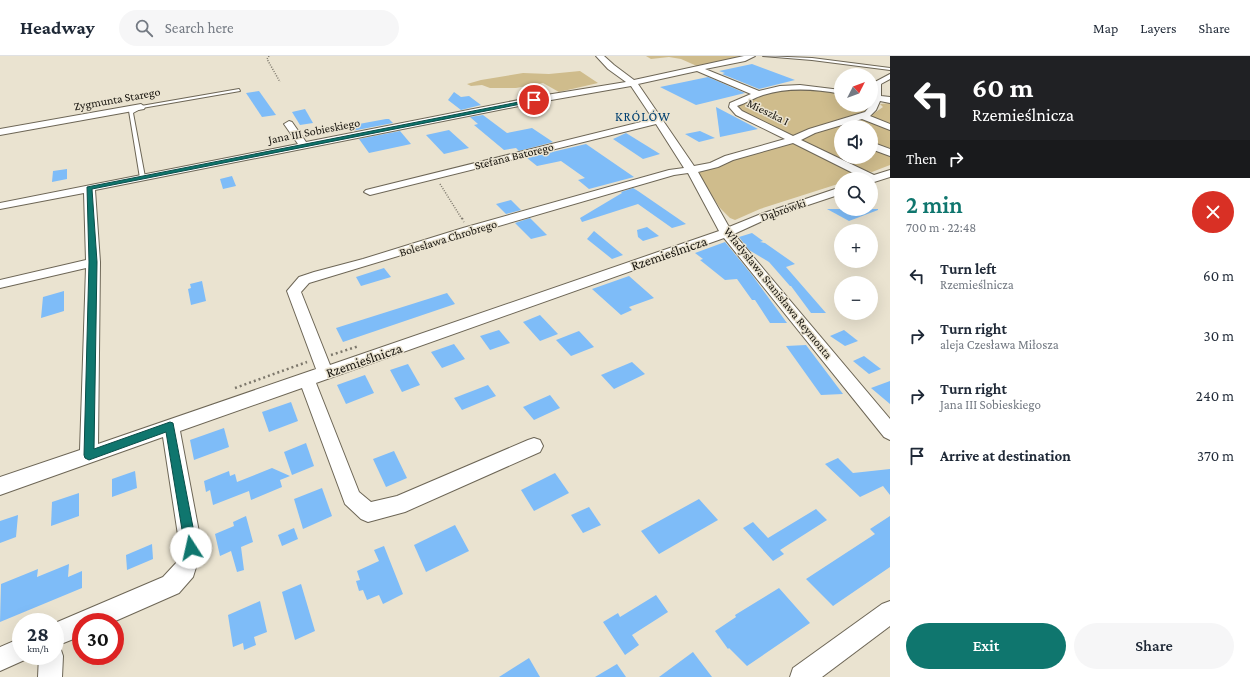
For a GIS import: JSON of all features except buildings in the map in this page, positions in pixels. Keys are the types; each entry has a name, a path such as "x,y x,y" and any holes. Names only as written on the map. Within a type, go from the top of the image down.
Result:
{"street":[{"name":"Władysława Stanisława Reymonta","path":"600,56 611,67 633,83 691,170 726,232 890,432"},
{"name":"Jana III Sobieskiego","path":"0,206 534,100 633,83 750,56"},
{"path":"698,69 758,94"},
{"path":"878,82 890,76"},
{"name":"Mieszka I","path":"834,91 803,86 791,87 758,94 733,105 733,107 739,113 858,172"},
{"path":"878,98 890,100"},
{"name":"Zygmunta Starego","path":"0,132 141,107"},
{"path":"863,116 871,112"},
{"path":"863,116 890,127"},
{"name":"Bolesława Chrobrego","path":"325,373 294,292 304,280 673,172 699,169 714,165 729,158 794,139 828,126 863,116"},
{"name":"Stefana Batorego","path":"370,192 657,121"},
{"path":"289,124 304,146"},
{"path":"828,126 834,129"},
{"path":"878,148 890,153"},
{"path":"878,177 890,173"},
{"path":"89,188 93,262 89,455"},
{"name":"Dąbrówki","path":"726,232 765,216 834,192"},
{"name":"Rzemieślnicza","path":"0,486 170,426 307,380 726,232"},
{"path":"0,284 93,262"},
{"path":"307,380 352,498 368,512 398,505 534,446"},
{"path":"107,613 171,585 185,568 191,548 170,426"},
{"path":"802,677 890,612"},
{"path":"0,659 12,654"},
{"path":"50,677 51,665"}],"lane":[{"path":"765,56 812,59 890,70"},
{"name":"Zygmunta Starego","path":"141,107 239,90"},
{"path":"141,107 131,112 142,178"}],"path":[{"path":"269,56 267,60 280,82"},
{"path":"434,176 450,198 468,231"}],"shaded area":[{"path":"646,56 744,56 699,67 681,59 669,57 651,59"},
{"path":"580,71 598,83 559,92 543,83 516,88 490,88 482,85 471,86 467,84 481,80 523,73 549,74"},
{"path":"793,87 834,92 834,112 867,112 845,120 834,120 834,124 795,137 755,119 736,106 764,95"},
{"path":"890,103 890,165 872,172 866,171 851,164 878,164 878,120 854,120 878,112 883,107 880,104"},
{"path":"834,126 834,156 799,139"},
{"path":"797,142 834,162 834,164 838,164 852,172 834,172 834,185 760,209 735,220 730,218 720,208 697,173 737,158"}],"district":[{"name":"KRÓLÓW","path":"643,116"}],"route":[{"path":"191,548 170,426 89,455 93,262 89,188 534,100"}]}
